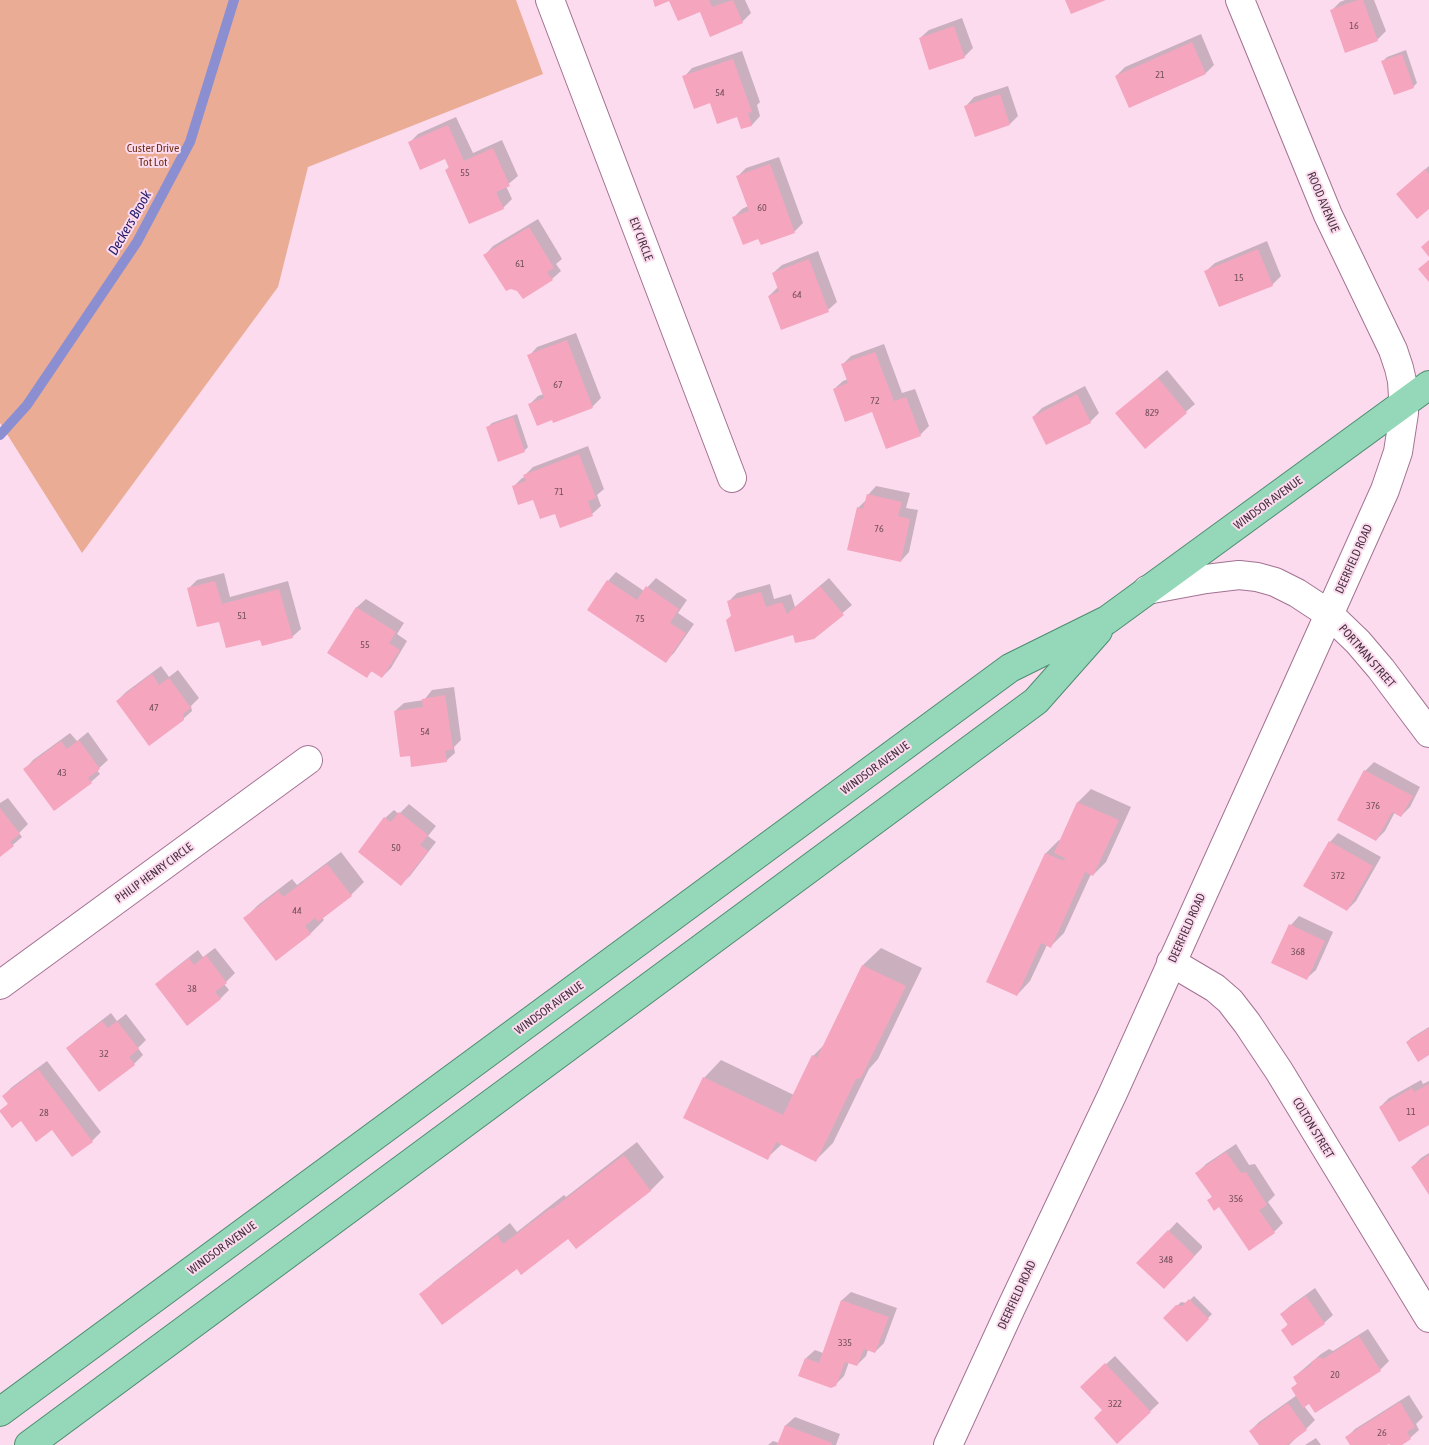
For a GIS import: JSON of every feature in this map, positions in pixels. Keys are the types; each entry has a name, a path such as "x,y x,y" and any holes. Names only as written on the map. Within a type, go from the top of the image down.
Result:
{"main road":[{"name":"WINDSOR AVENUE","path":"0,1412 1010,668 1107,620 1429,384"},
{"name":"WINDSOR AVENUE","path":"28,1445 1036,701 1107,620"},
{"path":"290,1199 316,1233"}],"street":[{"name":"ELY CIRCLE","path":"550,0 732,478"},
{"name":"ROOD AVENUE","path":"1240,0 1328,215 1392,350 1402,381 1403,403"},
{"name":"DEERFIELD ROAD","path":"948,1445 1010,1308 1113,1092 1391,474 1402,431 1403,403"},
{"name":"PORTMAN STREET","path":"1147,590 1239,575 1258,577 1275,582 1298,593 1329,614 1365,650 1429,733"},
{"name":"PHILIP HENRY CIRCLE","path":"0,985 308,760"},
{"name":"COLTON STREET","path":"1171,962 1215,988 1230,1000 1247,1023 1279,1071 1429,1318"}],"green space":[{"name":"Custer Drive Tot Lot","path":"0,0 516,0 543,74 308,167 278,287 82,553 0,423"}],"building":[{"path":"653,0 709,0 712,7 733,0 743,23 710,37 700,12 678,21 669,1 655,7"},
{"path":"1065,0 1106,0 1071,14"},
{"path":"1363,0 1378,41 1345,53 1330,10"},
{"path":"954,26 965,58 929,70 919,38"},
{"path":"1192,42 1206,74 1129,108 1115,76"},
{"path":"1402,54 1414,88 1394,95 1381,61"},
{"path":"733,59 752,112 748,113 752,126 741,129 737,117 717,124 710,103 694,109 682,76"},
{"path":"1000,94 1010,125 975,137 964,106"},
{"path":"448,125 464,161 493,148 510,186 496,192 504,209 469,224 445,170 449,168 445,159 420,170 408,142"},
{"path":"770,164 795,233 761,245 758,239 743,245 732,217 749,211 736,176"},
{"path":"1425,169 1429,174 1429,209 1417,219 1396,194"},
{"path":"529,227 554,268 547,272 553,280 523,299 517,291 511,289 506,291 483,255"},
{"path":"1429,240 1429,257 1421,247"},
{"path":"1258,249 1273,286 1219,307 1204,271"},
{"path":"809,259 829,312 781,330 768,296 779,292 772,273"},
{"path":"1429,260 1429,282 1418,269"},
{"path":"567,340 593,408 553,423 552,420 537,426 528,404 544,398 527,355"},
{"path":"875,352 894,401 906,397 921,436 886,449 872,412 845,422 833,389 848,383 841,364"},
{"path":"1158,378 1187,413 1145,449 1115,413"},
{"path":"1077,394 1091,423 1046,445 1032,417"},
{"path":"513,417 525,452 498,462 486,427"},
{"path":"579,454 596,498 588,501 593,516 560,528 555,514 540,519 533,500 518,505 512,486 526,481 523,475"},
{"path":"867,494 902,502 898,516 910,519 901,562 847,550 857,507 863,509"},
{"path":"607,580 637,600 646,586 679,609 670,623 686,633 666,663 587,610"},
{"path":"215,581 222,604 279,589 293,638 262,646 260,640 226,648 219,622 197,627 187,588"},
{"path":"820,586 844,615 814,639 795,643 793,635 735,652 726,620 731,616 727,601 761,592 766,607 782,602 787,614"},
{"path":"356,607 396,632 389,643 400,650 382,678 371,671 367,678 327,653"},
{"path":"152,674 159,685 169,678 191,708 183,714 184,720 149,746 116,701"},
{"path":"445,695 453,749 445,751 447,762 411,767 410,756 400,757 394,711 423,707 422,699"},
{"path":"79,740 100,769 88,778 92,783 54,811 23,769 61,741 67,749"},
{"path":"1364,770 1413,796 1401,817 1392,812 1376,841 1337,820"},
{"path":"1077,802 1119,820 1093,876 1085,872 1051,948 1041,943 1017,996 986,982 1045,853 1064,861 1065,858 1054,853"},
{"path":"0,808 20,834 10,842 14,846 0,857"},
{"path":"399,812 428,835 420,845 428,851 401,886 358,852 384,817 391,822"},
{"path":"1329,841 1373,866 1347,911 1303,886"},
{"path":"327,864 352,896 318,922 315,918 305,926 311,934 276,961 243,918 279,891 283,897"},
{"path":"1289,924 1325,941 1307,980 1271,963"},
{"path":"206,955 227,983 215,992 221,999 187,1026 155,984 189,958 194,965"},
{"path":"862,965 906,986 861,1078 856,1079 816,1162 776,1142 768,1160 683,1118 703,1077 783,1115 812,1055 817,1058"},
{"path":"102,1021 108,1028 117,1021 139,1049 129,1057 135,1065 99,1092 66,1048"},
{"path":"1429,1028 1429,1055 1418,1062 1406,1042"},
{"path":"38,1069 93,1142 72,1157 52,1130 36,1142 21,1121 12,1128 0,1112 8,1104 2,1096"},
{"path":"1429,1084 1429,1125 1399,1142 1379,1107 1412,1088 1414,1092"},
{"path":"1226,1152 1241,1173 1246,1172 1267,1205 1259,1210 1275,1233 1249,1251 1219,1207 1214,1211 1207,1200 1212,1197 1195,1173"},
{"path":"624,1155 651,1191 576,1249 568,1239 521,1275 517,1269 442,1325 419,1294 497,1235 503,1244"},
{"path":"1429,1155 1429,1195 1411,1167"},
{"path":"1168,1230 1194,1255 1164,1289 1136,1263"},
{"path":"1306,1296 1325,1324 1292,1346 1281,1330 1288,1325 1280,1314"},
{"path":"1189,1299 1209,1319 1187,1342 1163,1318 1176,1305 1182,1306"},
{"path":"841,1300 889,1317 875,1353 864,1349 857,1366 845,1362 836,1386 831,1388 798,1376 805,1358 819,1363"},
{"path":"1359,1336 1381,1371 1315,1413 1309,1404 1303,1408 1291,1388 1297,1384 1293,1377 1311,1365 1311,1362 1320,1357 1323,1359"},
{"path":"1105,1363 1151,1412 1117,1444 1094,1418 1102,1410 1080,1387"},
{"path":"1400,1402 1415,1427 1407,1432 1411,1439 1402,1445 1350,1445 1345,1437"},
{"path":"1288,1403 1307,1430 1287,1445 1259,1445 1249,1431"},
{"path":"785,1425 832,1443 832,1445 777,1445"}],"waterway":[{"name":"Deckers Brook","path":"0,435 27,405 137,242 190,142 234,0"}]}
